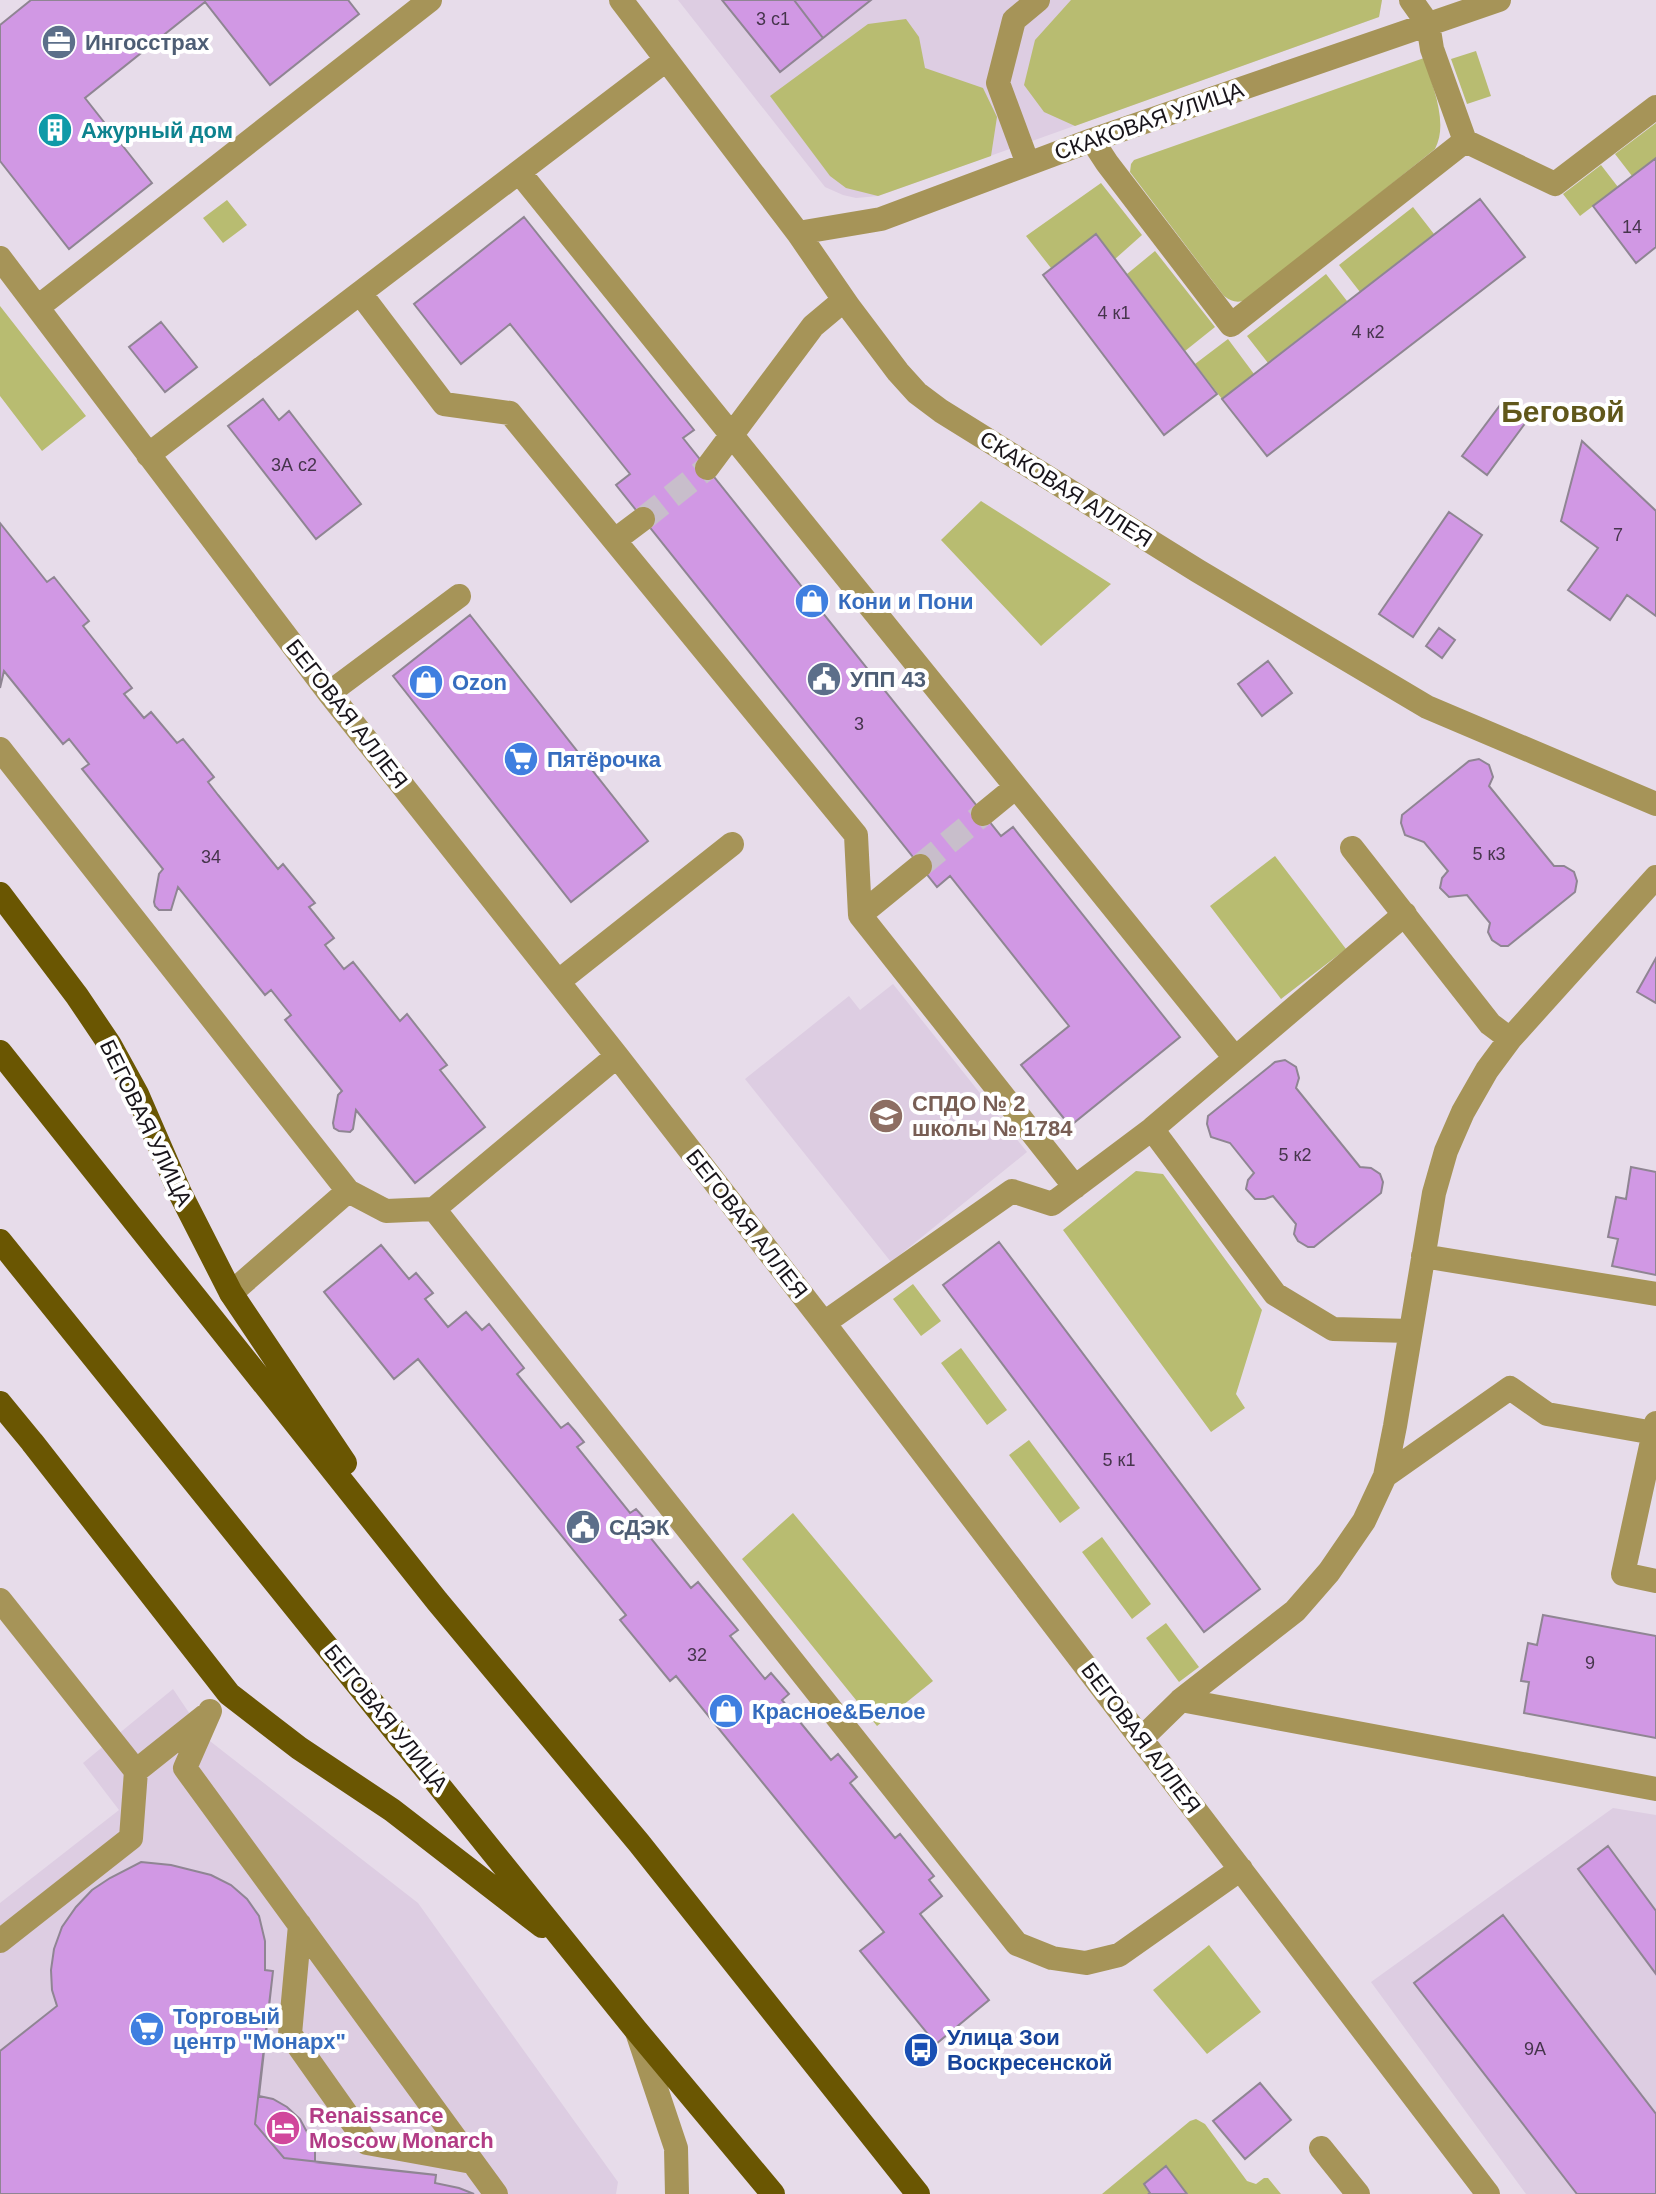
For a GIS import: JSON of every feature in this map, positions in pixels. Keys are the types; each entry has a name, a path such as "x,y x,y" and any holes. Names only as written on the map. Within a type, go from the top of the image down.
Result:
{"main road":[{"name":"БЕГОВАЯ УЛИЦА","path":"0,894 110,1045 137,1094 180,1193 231,1293 437,1601"},
{"name":"БЕГОВАЯ УЛИЦА","path":"0,1052 437,1601 639,1843 918,2194"},
{"name":"БЕГОВАЯ УЛИЦА","path":"0,1241 636,2030 773,2194"},
{"path":"0,1403 229,1694 299,1748 392,1810 575,1953"}],"street":[{"path":"38,307 430,0"},
{"name":"СКАКОВАЯ АЛЛЕЯ","path":"621,0 798,233 898,372 917,393 954,420 1198,571 1427,707 1656,804"},
{"path":"1028,164 998,83 1014,20 1038,0"},
{"path":"1411,0 1428,24 1432,49 1465,141 1555,184 1656,107"},
{"name":"СКАКОВАЯ УЛИЦА","path":"798,233 881,219 1092,140 1499,0"},
{"path":"148,455 666,60"},
{"path":"1092,140 1231,325 1465,141"},
{"path":"519,172 1235,1058"},
{"name":"БЕГОВАЯ АЛЛЕЯ","path":"0,258 329,693 559,981 824,1323 1488,2194"},
{"path":"360,293 444,404 510,413 856,835 860,915 1075,1187"},
{"path":"707,468 813,326 844,300"},
{"path":"615,540 643,519"},
{"path":"329,693 459,596"},
{"path":"0,749 348,1191 386,1211 434,1209 617,1056"},
{"path":"983,814 1016,787"},
{"path":"559,981 732,844"},
{"path":"1352,848 1490,1024 1510,1039"},
{"path":"860,915 920,866"},
{"path":"1141,1739 1181,1700 1295,1611 1329,1572 1364,1521 1385,1476 1434,1193 1446,1151 1463,1112 1487,1070 1510,1039 1656,877"},
{"path":"824,1323 1012,1191 1052,1204 1152,1129 1405,914"},
{"path":"1152,1129 1275,1294 1333,1329 1410,1331"},
{"path":"231,1293 348,1191"},
{"path":"434,1209 1017,1944 1052,1958 1086,1963 1119,1955 1241,1869"},
{"path":"1423,1256 1656,1294"},
{"path":"1385,1476 1510,1388 1547,1414 1655,1428 1623,1574 1656,1581"},
{"path":"1630,1541 1656,1513"},
{"path":"0,1600 136,1771 131,1838 0,1941"},
{"path":"136,1771 229,1694"},
{"path":"1181,1700 1656,1789"},
{"path":"210,1711 185,1768 496,2194"},
{"path":"300,1925 290,2034 367,2143 472,2162"},
{"path":"636,2030 676,2148 677,2194"},
{"path":"1321,2148 1358,2194"}],"shaded area":[{"path":"678,0 1382,0 1379,17 878,196 856,198 825,187"},
{"name":"СПДО № 2 школы № 1784","path":"893,984 1027,1152 891,1262 745,1079 849,996 860,1010"},
{"path":"173,1689 206,1738 418,1903 618,2182 616,2194 0,2194 0,1903 119,1810 83,1763"},
{"path":"1613,1808 1656,1815 1656,2194 1526,2194 1371,1982"}],"green space":[{"path":"1071,0 1382,0 1379,17 1075,126 1044,112 1024,85 1035,40"},
{"path":"906,19 919,37 925,68 983,88 997,117 991,156 878,196 846,188 830,176 770,96 868,24"},
{"path":"1476,51 1491,96 1467,104 1451,59"},
{"path":"1424,58 1440,116 1439,139 1435,149 1247,300 1235,301 1224,296 1130,172 1134,160"},
{"path":"1656,123 1656,158 1632,176 1615,154"},
{"path":"1601,165 1618,187 1580,216 1563,194"},
{"path":"1101,183 1142,235 1115,259 1096,234 1051,268 1026,236"},
{"path":"227,200 247,225 223,243 203,218"},
{"path":"1413,207 1434,234 1360,292 1339,265"},
{"path":"1155,251 1215,327 1185,351 1127,274"},
{"path":"1326,274 1347,301 1268,363 1247,336"},
{"path":"0,306 86,416 42,451 0,396"},
{"path":"1228,339 1254,374 1222,399 1195,364"},
{"path":"981,501 1111,584 1041,646 941,540"},
{"path":"1275,856 1346,949 1281,999 1210,906"},
{"path":"1136,1171 1163,1174 1262,1310 1236,1394 1245,1408 1211,1432 1063,1230"},
{"path":"913,1284 941,1321 921,1336 893,1299"},
{"path":"961,1348 1007,1410 987,1425 941,1363"},
{"path":"1029,1440 1080,1508 1060,1523 1009,1455"},
{"path":"793,1513 933,1681 877,1726 742,1559"},
{"path":"1102,1537 1151,1604 1132,1619 1082,1552"},
{"path":"1166,1623 1199,1667 1179,1682 1146,1638"},
{"path":"1209,1945 1261,2012 1207,2054 1153,1990"},
{"path":"1196,2119 1205,2124 1247,2181 1256,2184 1268,2178 1281,2194 1187,2194 1166,2167 1144,2184 1148,2194 1102,2194 1190,2121"}],"building":[{"name":"Ажурный дом","path":"31,0 348,0 359,14 270,85 205,2 85,98 152,183 69,249 0,161 0,25"},
{"path":"722,0 794,0 823,38 780,72"},
{"path":"794,0 871,0 823,38"},
{"path":"1656,158 1656,247 1636,263 1593,206"},
{"path":"1480,199 1525,257 1267,456 1222,399"},
{"path":"524,217 694,430 683,438 1001,836 1013,827 1180,1037 1070,1126 1021,1065 1069,1026 950,876 937,887 616,485 630,474 510,324 461,364 414,304"},
{"path":"1096,234 1217,394 1164,435 1043,275"},
{"path":"161,322 197,367 165,392 129,347"},
{"path":"263,399 279,420 289,411 361,504 316,539 228,426"},
{"path":"1504,400 1529,418 1487,475 1462,456"},
{"path":"1582,441 1656,511 1656,616 1627,595 1610,620 1568,590 1598,548 1561,521"},
{"path":"1449,512 1482,535 1413,637 1379,614"},
{"path":"0,523 47,582 54,577 89,621 83,626 132,688 124,694 144,718 151,712 177,743 183,739 214,777 208,782 218,795 278,869 283,864 315,903 309,907 334,938 325,945 344,969 353,962 400,1021 407,1014 447,1065 440,1070 485,1127 415,1183 356,1110 350,1132 334,1128 338,1095 342,1091 285,1020 291,1015 271,990 265,995 178,887 171,910 159,910 155,906 159,874 163,869 82,769 89,764 69,739 63,744 4,671 0,688"},
{"name":"Пятёрочка","path":"470,615 648,841 571,902 393,676"},
{"path":"1439,628 1455,640 1442,658 1426,646"},
{"path":"1268,661 1292,693 1262,716 1238,684"},
{"path":"1479,759 1489,765 1493,777 1489,786 1554,866 1564,866 1574,872 1577,881 1575,892 1508,946 1501,946 1492,940 1488,932 1490,923 1467,895 1449,897 1440,888 1442,878 1448,871 1424,842 1405,835 1401,823 1402,815 1469,761"},
{"path":"1656,958 1656,1003 1637,992"},
{"path":"1285,1060 1296,1067 1299,1078 1296,1088 1360,1167 1371,1168 1380,1174 1383,1182 1381,1193 1314,1247 1298,1241 1294,1234 1296,1224 1273,1196 1255,1199 1246,1189 1254,1173 1230,1143 1211,1137 1207,1124 1208,1116 1275,1062"},
{"path":"1631,1167 1656,1172 1656,1275 1612,1266 1618,1239 1608,1237 1616,1197 1626,1199"},
{"path":"999,1242 1260,1589 1204,1632 943,1285"},
{"path":"381,1245 409,1279 416,1273 433,1293 425,1299 448,1327 466,1312 482,1330 489,1324 524,1368 517,1374 561,1428 568,1423 575,1431 584,1442 577,1447 630,1513 636,1509 655,1531 649,1536 691,1588 698,1582 738,1630 730,1636 765,1679 771,1673 789,1694 782,1700 831,1760 838,1754 857,1777 850,1783 895,1838 900,1834 934,1876 929,1880 942,1896 920,1914 989,2000 936,2044 860,1951 884,1932 676,1676 670,1681 620,1620 626,1615 418,1359 394,1379 324,1292"},
{"path":"1543,1615 1656,1636 1656,1738 1524,1713 1529,1682 1521,1681 1528,1643 1537,1645"},
{"path":"1608,1846 1656,1911 1656,1974 1578,1869"},
{"name":"Торговый центр \"Монарх\"","path":"141,1862 171,1865 211,1875 231,1885 247,1899 259,1916 265,1941 265,1970 273,1971 255,2124 284,2158 436,2175 435,2183 474,2194 0,2194 0,2051 57,2006 52,1990 54,1949 62,1927 76,1907 92,1890"},
{"name":"Торговый центр \"Монарх\"","path":"141,1862 171,1865 211,1875 231,1885 247,1899 259,1916 265,1941 265,1970 273,1971 259,2096 273,2099 300,2119 315,2147 315,2162 436,2175 435,2183 474,2194 0,2194 0,2051 57,2006 52,1990 54,1949 62,1927 76,1907 92,1890"},
{"path":"1503,1915 1656,2114 1656,2194 1577,2194 1414,1983"},
{"path":"1260,2083 1291,2120 1245,2159 1213,2121"},
{"path":"1166,2166 1187,2194 1148,2194 1144,2184"}],"tunnel":[{"path":"643,519 707,468"},
{"path":"920,866 983,814"}],"place":[{"name":"Ингосстрах","path":"59,42"},
{"name":"Ажурный дом","path":"55,130"},
{"name":"Кони и Пони","path":"812,601"},
{"name":"УПП 43","path":"824,679"},
{"name":"Ozon","path":"426,682"},
{"name":"Пятёрочка","path":"521,759"},
{"name":"СПДО № 2 школы № 1784","path":"886,1116"},
{"name":"СДЭК","path":"583,1527"},
{"name":"Красное&Белое","path":"726,1711"},
{"name":"Торговый центр \"Монарх\"","path":"147,2029"},
{"name":"Улица Зои Воскресенской","path":"921,2050"},
{"name":"Renaissance Moscow Monarch","path":"283,2128"}],"district":[{"name":"Беговой","path":"1563,411"}]}
